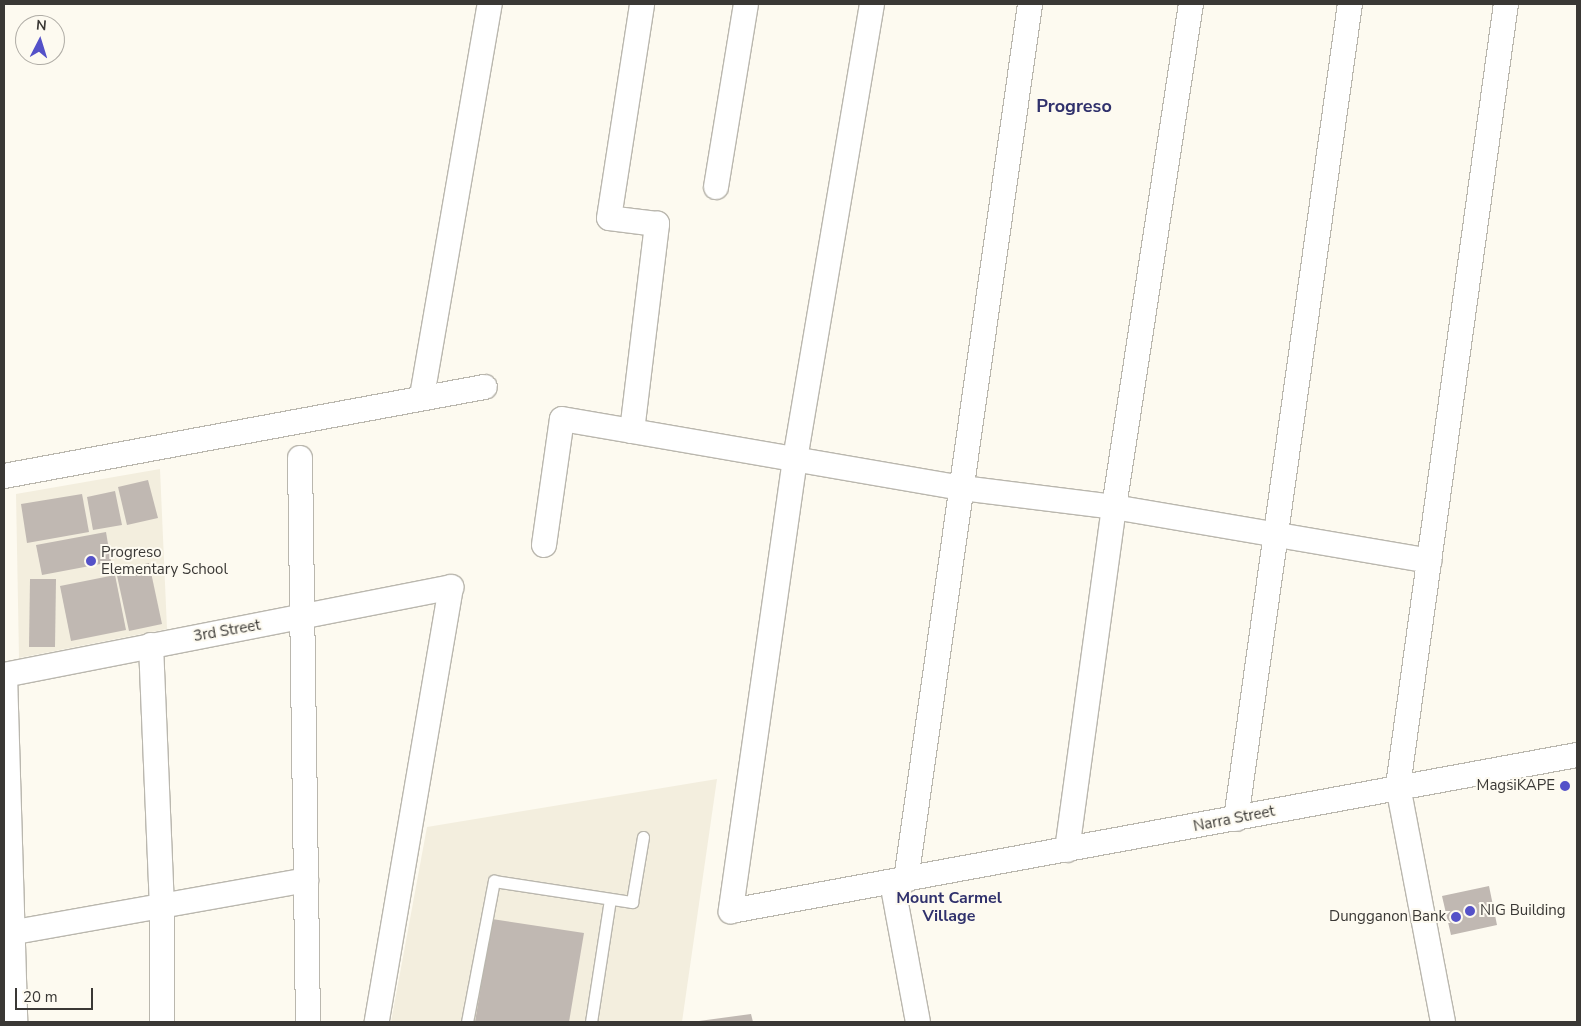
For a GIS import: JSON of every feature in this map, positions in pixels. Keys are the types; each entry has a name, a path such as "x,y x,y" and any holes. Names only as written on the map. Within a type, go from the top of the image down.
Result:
{"street":[{"path":"422,396 490,4"},
{"path":"632,432 657,224 609,218 642,4"},
{"path":"716,187 746,4"},
{"path":"795,460 872,4"},
{"path":"918,1022 899,881 962,488 1030,4"},
{"path":"1067,850 1114,507 1191,4"},
{"path":"1236,819 1350,4"},
{"path":"1443,1022 1398,786 1506,4"},
{"path":"4,476 422,396 485,387"},
{"path":"544,545 562,419 962,488 1114,507 1429,561"},
{"path":"300,458 308,1022"},
{"name":"Narra Street","path":"795,460 731,911 1236,819 1398,786 1577,755"},
{"name":"3rd Street","path":"4,675 151,645 301,619 451,587 377,1022"},
{"path":"151,645 162,905 162,1022"},
{"path":"4,675 9,933 15,1022"},
{"path":"9,933 306,880"}],"lane":[{"path":"468,1022 494,881 632,902 643,837"},
{"path":"591,1022 610,898"}],"shaded area":[{"name":"Progreso Elementary School","path":"160,469 167,629 19,658 16,494"},
{"path":"717,779 682,1022 391,1022 427,827"}],"building":[{"path":"148,480 158,518 127,525 118,487"},
{"path":"115,491 122,525 93,530 87,497"},
{"path":"82,494 89,532 27,543 21,504"},
{"path":"106,532 111,562 42,575 36,545"},
{"path":"149,563 162,624 129,631 116,571"},
{"path":"115,575 126,630 71,641 60,586"},
{"path":"30,579 56,579 55,647 29,647"},
{"name":"NIG Building","path":"1489,886 1497,925 1451,935 1442,896"},
{"path":"492,919 584,933 569,1022 475,1022"},
{"path":"751,1014 753,1022 699,1022 699,1021"}],"place":[{"name":"Progreso Elementary School","path":"91,561"},
{"name":"MagsiKAPE","path":"1565,786"},
{"name":"NIG Building","path":"1470,911"},
{"name":"Dungganon Bank","path":"1456,917"}],"district":[{"name":"Progreso","path":"1074,106"},
{"name":"Mount Carmel Village","path":"949,907"}]}
